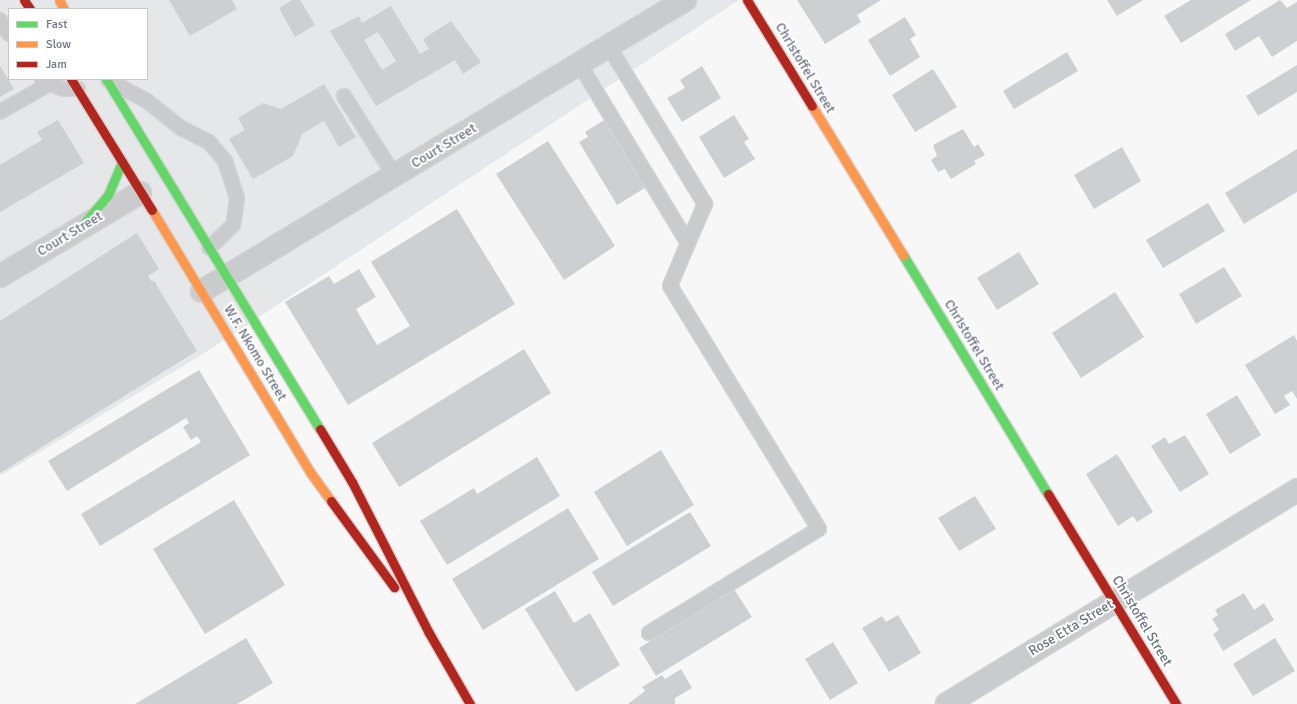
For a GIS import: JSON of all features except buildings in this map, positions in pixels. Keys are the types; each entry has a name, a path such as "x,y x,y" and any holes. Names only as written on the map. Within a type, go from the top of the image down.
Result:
{"main road":[{"name":"Christoffel Street","path":"747,0 1176,704"},
{"name":"W.F. Nkomo Street","path":"107,80 352,482 429,633 470,704"},
{"name":"W.F. Nkomo Street","path":"74,84 202,291 310,472 429,633"},
{"path":"80,228 108,195 122,162"}],"street":[{"name":"Court Street","path":"202,291 580,65 685,0"},
{"name":"Court Street","path":"0,276 140,193"},
{"name":"Rose Etta Street","path":"947,704 1297,490"}],"lane":[{"path":"0,20 8,32"},
{"path":"609,47 705,204 670,286 819,529 649,633"},
{"path":"580,65 688,243"},
{"path":"108,80 147,101 181,128 209,142 224,161 237,198 233,225 209,248"},
{"path":"0,112 45,82 74,84"},
{"path":"344,96 394,175"}],"shaded area":[{"path":"0,0 739,0 203,354 0,476"}],"traffic: fast":[{"path":"107,80 320,429"},
{"path":"80,228 108,195 122,162"},
{"path":"903,255 1048,494"}],"traffic: slow":[{"path":"59,0 63,8"},
{"path":"812,106 903,255"},
{"path":"152,210 310,472 331,501"}],"traffic: jam":[{"path":"24,0 29,8"},
{"path":"747,0 812,106"},
{"path":"72,80 152,210"},
{"path":"320,429 352,482 429,633 470,704"},
{"path":"1048,494 1176,704"},
{"path":"331,501 394,587"}]}
